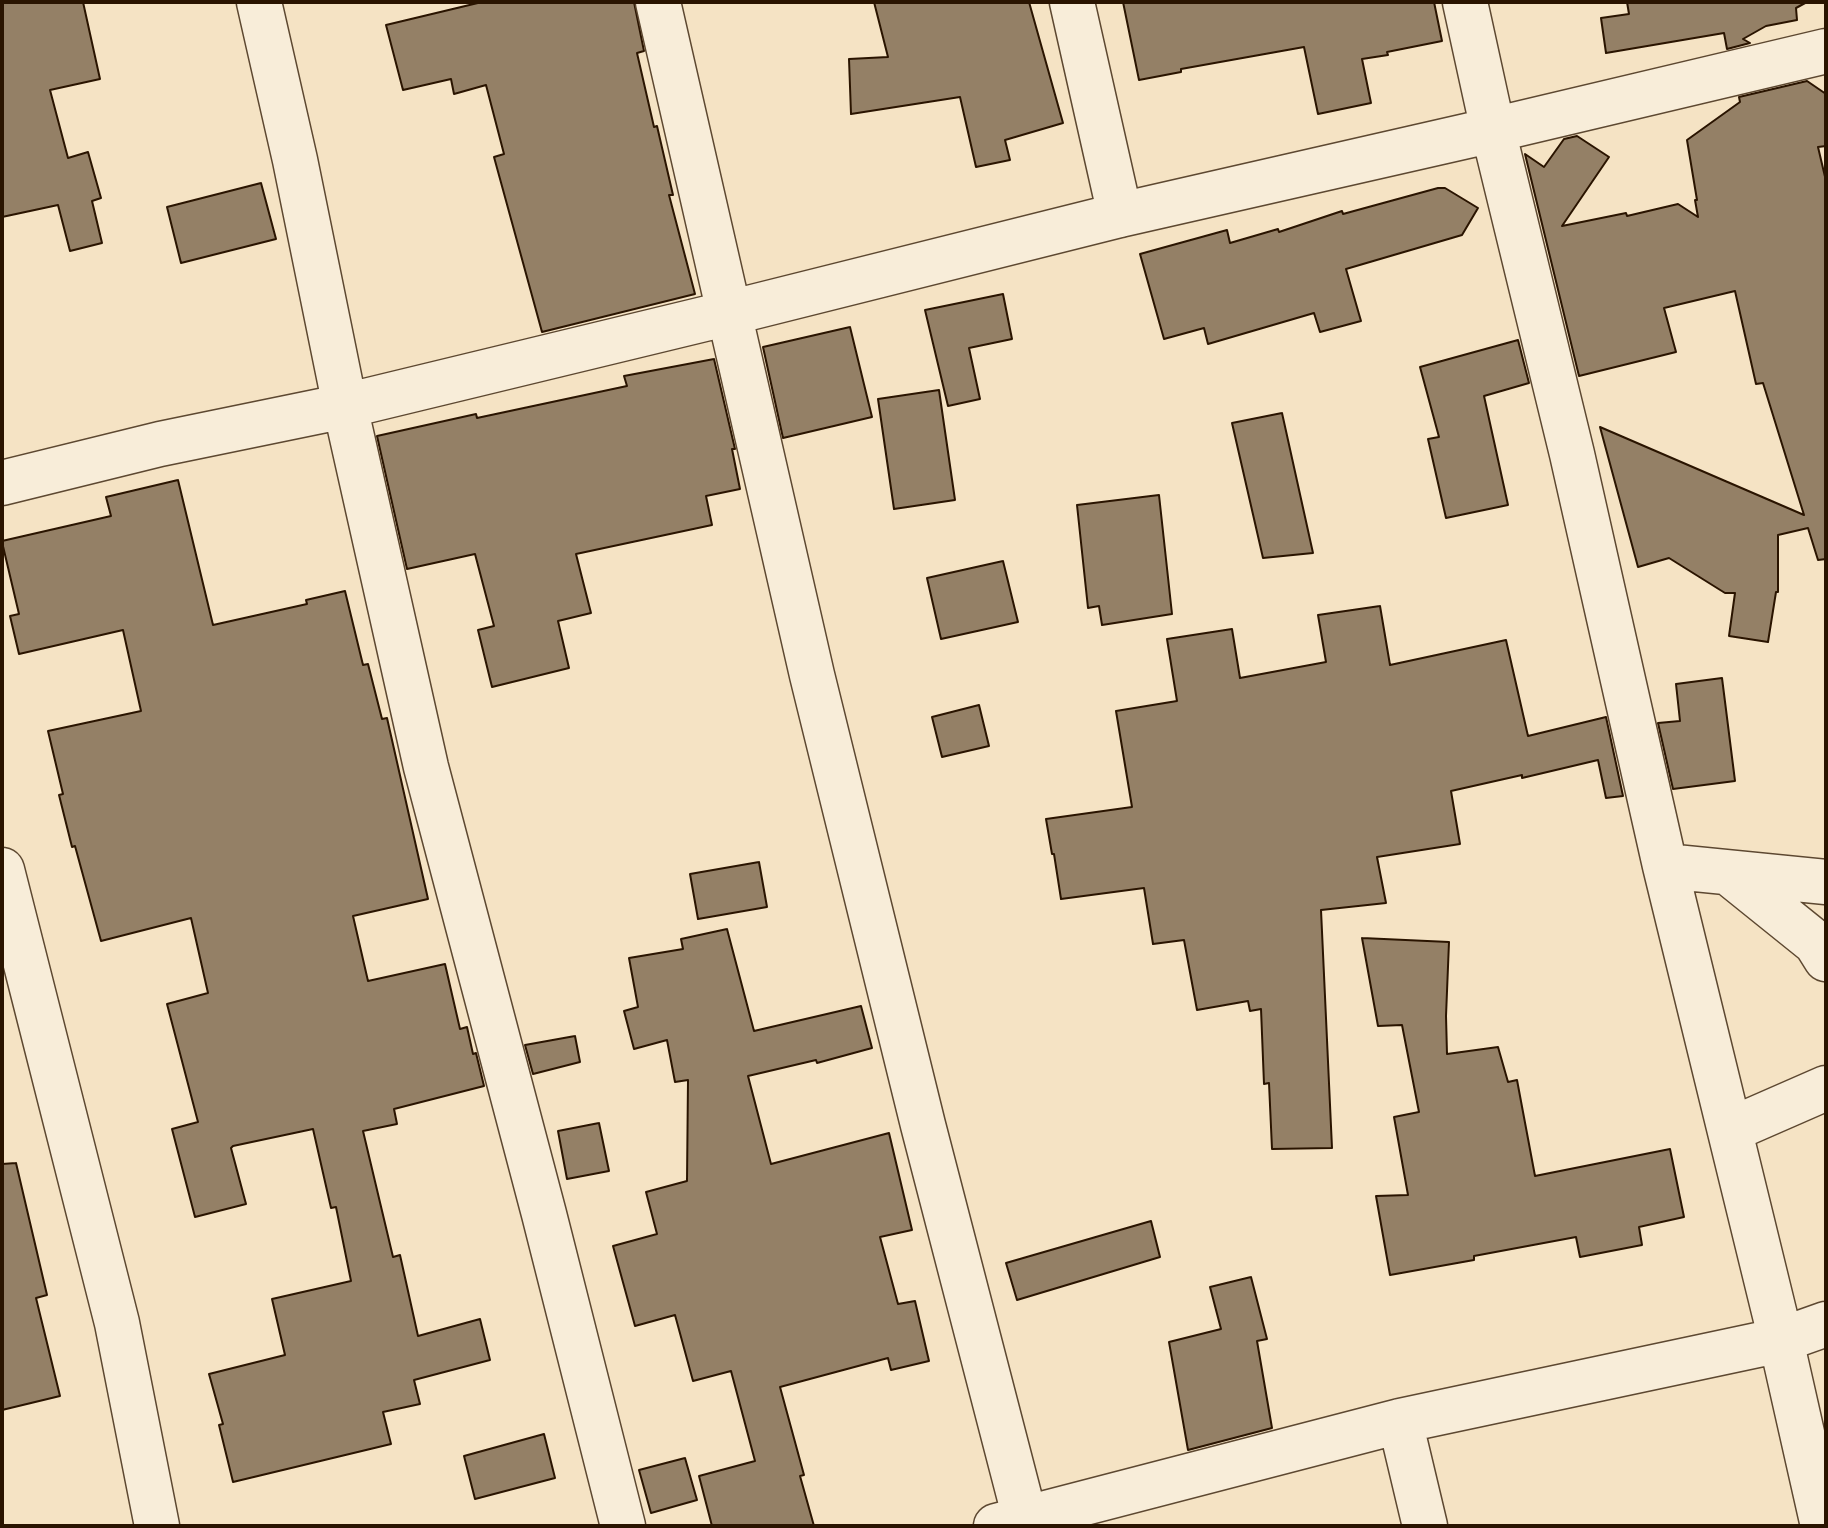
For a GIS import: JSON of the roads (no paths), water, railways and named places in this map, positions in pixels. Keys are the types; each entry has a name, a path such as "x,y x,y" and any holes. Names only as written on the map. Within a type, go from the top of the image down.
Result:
{"street":[{"path":"259,2 426,767 623,1526"},
{"path":"658,2 816,691 923,1125 1016,1523 1400,1421 1781,1340 1826,1324"},
{"path":"1072,2 1120,215"},
{"path":"1465,2 1665,866 1781,1340 1823,1526"},
{"path":"2,483 160,444 345,406 1120,215 1826,51"},
{"path":"1665,866 1826,882"},
{"path":"2,870 117,1323 157,1526"},
{"path":"1729,873 1816,943 1826,959"},
{"path":"1730,1130 1826,1088"},
{"path":"1400,1421 1425,1526"}]}
